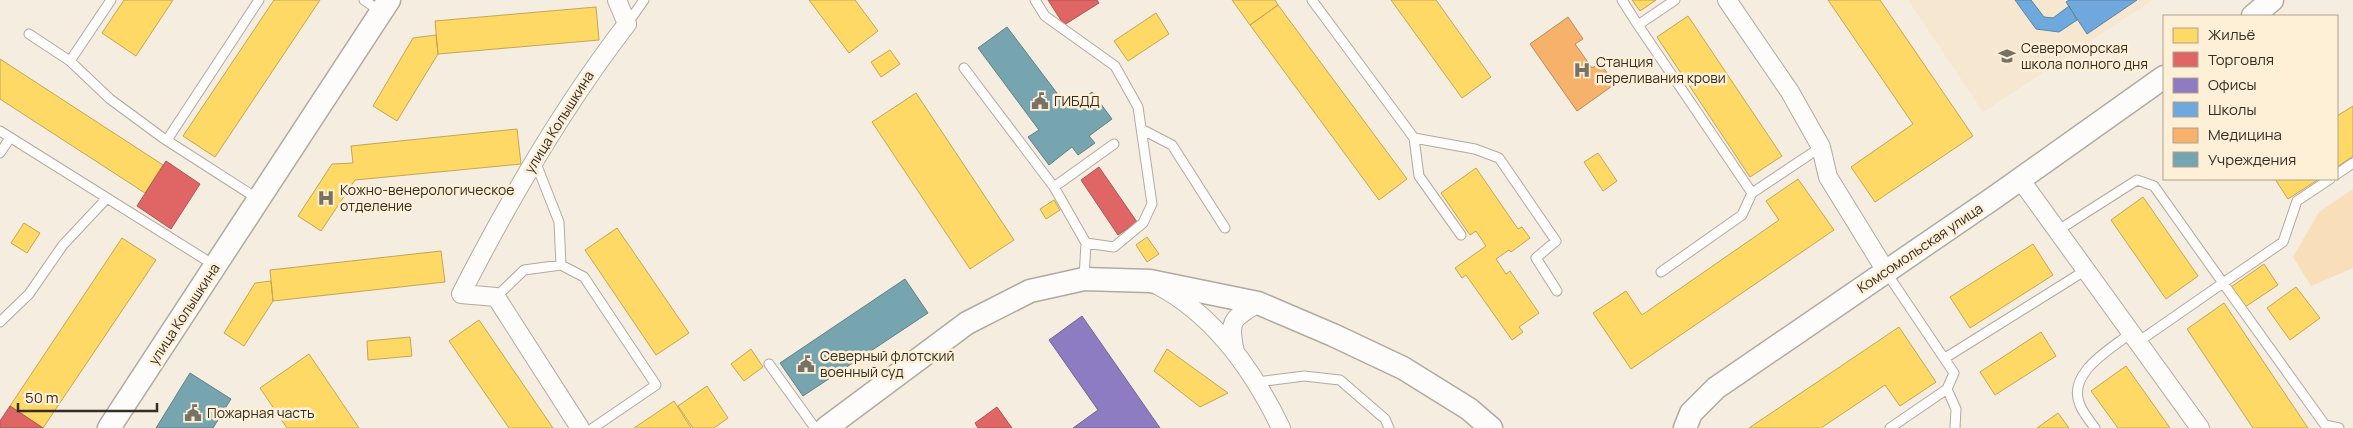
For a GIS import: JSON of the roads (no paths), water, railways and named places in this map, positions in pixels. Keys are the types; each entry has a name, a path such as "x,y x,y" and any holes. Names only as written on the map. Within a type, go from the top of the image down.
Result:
{"street":[{"path":"617,0 627,24"},
{"path":"1727,0 1790,92 1820,147 1828,177 1886,271"},
{"path":"2254,15 2272,0"},
{"name":"улица Колышкина","path":"109,428 259,199 378,4"},
{"name":"улица Колышкина","path":"496,297 461,294 513,193 590,72 627,24"},
{"name":"Комсомольская улица","path":"1684,428 1691,414 1716,388 2020,179 2163,78"},
{"path":"2020,179 2200,428"},
{"path":"826,428 967,323 1030,291 1084,279 1150,281 1258,303 1334,335 1403,368 1469,409 1491,428"},
{"path":"1150,281 1172,293 1202,317 1235,352 1257,382 1281,428"},
{"path":"496,297 580,428"},
{"path":"1235,352 1230,330 1236,316 1258,303"}],"lane":[{"path":"70,61 111,0"},
{"path":"167,140 259,0"},
{"name":"улица Колышкина","path":"627,24 644,0"},
{"path":"1035,0 1045,16 1116,66 1138,107 1143,130 1152,204 1143,223 1114,247 1086,243"},
{"path":"1312,0 1414,138 1419,176 1461,235"},
{"path":"1622,0 1752,192"},
{"path":"1638,25 1675,0"},
{"path":"29,34 70,61 110,99 167,140 259,199"},
{"path":"964,68 1054,187 1086,243 1084,279"},
{"path":"1143,130 1172,145 1225,228"},
{"path":"0,131 216,266"},
{"path":"0,153 10,138"},
{"path":"1414,138 1475,149 1498,158 1556,241 1536,258 1557,291"},
{"path":"1054,187 1114,144"},
{"path":"1661,272 1742,215 1752,192 1820,147"},
{"path":"535,161 559,222 561,265"},
{"path":"2338,173 2353,163"},
{"path":"2057,230 2137,180 2154,186 2325,425 2339,428"},
{"path":"2095,428 2079,404 2077,387 2089,366 2223,283 2283,242 2297,201 2328,180"},
{"path":"0,322 29,294 63,245 107,198"},
{"path":"496,297 524,270 561,265 584,277 656,385 592,428"},
{"path":"1945,358 2086,270"},
{"path":"1886,271 1954,373 1947,389 1890,428"},
{"path":"768,364 816,428"},
{"path":"1257,382 1304,376 1340,380 1385,418 1389,428"},
{"path":"1947,389 1956,409 1955,428"}],"place":[{"name":"Североморская школа полного дня","path":"2007,56"},
{"name":"Станция переливания крови","path":"1582,70"},
{"name":"ГИБДД","path":"1040,101"},
{"name":"Кожно-венерологическое отделение","path":"326,198"},
{"name":"Северный флотский военный суд","path":"806,364"},
{"name":"Пожарная часть","path":"193,413"}]}
